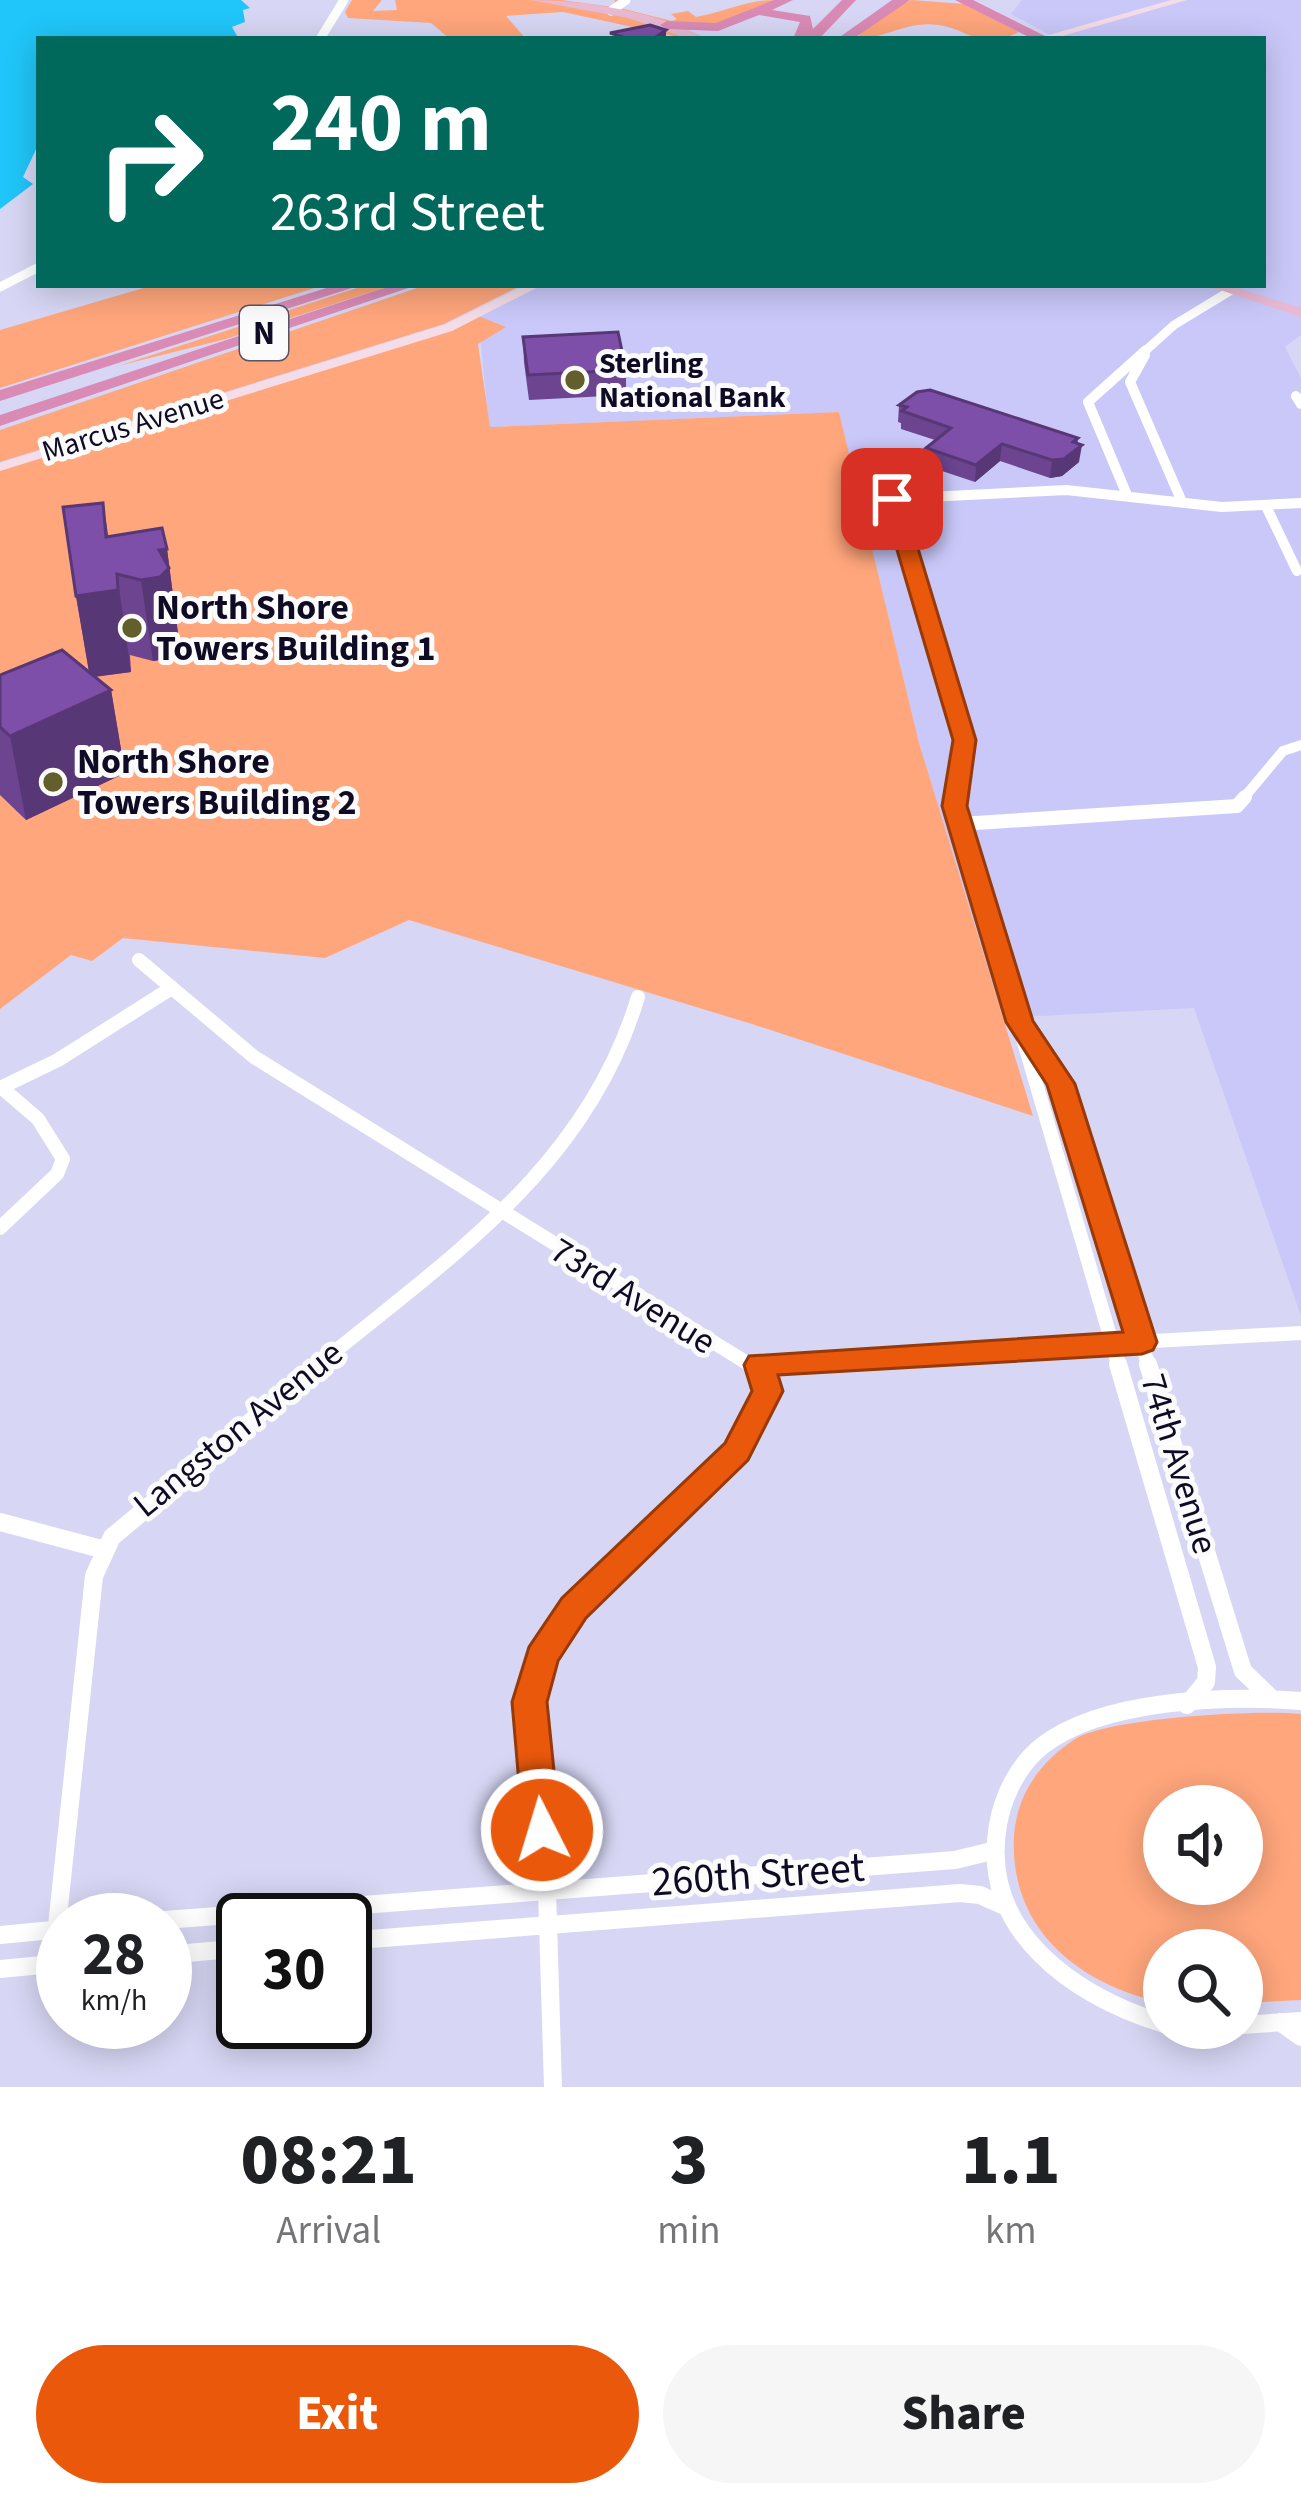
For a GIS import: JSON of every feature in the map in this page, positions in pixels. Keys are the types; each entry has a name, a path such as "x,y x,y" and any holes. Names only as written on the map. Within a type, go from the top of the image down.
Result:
{"highway":[{"path":"814,36 849,0"},
{"path":"844,36 874,0"},
{"path":"846,36 903,0"},
{"path":"962,0 1040,36"},
{"path":"980,0 1041,36"},
{"path":"726,36 757,15 790,6"},
{"path":"667,25 722,27 762,8 790,6 808,22 801,36"},
{"path":"1007,21 1022,31 1019,36"},
{"name":"N","path":"0,396 343,288"},
{"name":"N","path":"0,421 400,288"}],"main road":[{"path":"536,0 612,6 694,36"},
{"path":"1051,36 1182,0"},
{"name":"Marcus Avenue","path":"0,466 437,332 530,288"},
{"path":"1221,288 1301,313"}],"street":[{"path":"322,36 344,0"},
{"path":"612,6 626,0"},
{"path":"0,287 36,269"},
{"path":"1127,495 1088,402 1150,345 1230,291"},
{"path":"1150,345 1130,382 1182,502"},
{"path":"869,500 1066,490 1182,502 1301,503"},
{"name":"74th Avenue","path":"892,499 964,740 955,806 1207,1667 1205,1682 1187,1706"},
{"path":"1266,506 1298,571"},
{"path":"960,824 1237,806 1283,751 1301,746"},
{"name":"73rd Avenue","path":"139,960 254,1058 729,1356 760,1365 767,1391 737,1451 574,1608 542,1657 530,1702 547,1890 553,2087"},
{"path":"0,1228 57,1174 63,1159 28,1108 1,1088 58,1060 170,989"},
{"name":"Langston Avenue","path":"64,1893 94,1576 104,1550 128,1519 502,1213 585,1118 621,1054 638,998"},
{"name":"74th Avenue","path":"1020,1022 1061,1084 1243,1671 1271,1698"},
{"path":"760,1365 1301,1334"},
{"path":"0,1522 104,1550"},
{"path":"1143,2018 1126,2014 1063,1978 1039,1956 1007,1907 992,1852 1008,1789 1042,1746 1081,1722 1112,1713 1271,1698 1301,1701"},
{"name":"260th Street","path":"192,1918 955,1860 992,1852"},
{"name":"260th Street","path":"372,1939 960,1893 980,1895 1007,1907"},
{"path":"0,1935 36,1931"},
{"path":"0,1969 36,1966"},
{"path":"1291,2022 1301,2037"}],"shaded area":[{"path":"0,0 241,0 250,8 243,10 245,22 232,27 237,36 36,36 36,149 23,177 33,184 0,209"},
{"path":"352,0 382,0 373,11 397,10 395,0 562,0 613,7 615,0 624,0 616,7 672,21 677,19 671,14 688,11 696,17 776,0 726,22 672,32 681,36 563,12 506,16 523,36 446,36 431,23 348,18 345,12"},
{"path":"911,0 966,4 1019,32 973,36 927,24 859,36 876,17"},
{"path":"1022,0 1301,0 1301,335 1285,347 1301,378 1301,1316 1194,1008 1003,1018 919,743 839,412 489,427 478,316 530,288 1266,288 1266,36 1048,36 1011,14"},
{"path":"144,288 315,288 0,388 0,330"},
{"path":"357,288 384,288 226,339 118,366"},
{"path":"417,288 516,288 444,324 0,462 0,430"},
{"path":"478,316 506,327 478,344 490,427 839,412 919,743 1033,1116 409,920 325,958 123,938 92,961 71,955 0,1009 0,467"},
{"path":"1220,1714 1301,1714 1301,2000 1263,2002 1263,1929 1143,1929 1143,1997 1078,1967 1055,1948 1023,1899 1016,1869 1016,1821 1032,1780 1051,1758 1092,1732"}],"building":[{"path":"650,25 666,30 657,36 610,33"},
{"path":"618,332 626,370 528,375 523,337"},
{"path":"930,390 1078,438 1073,442 1082,445 1064,459 1052,460 1002,444 976,465 926,448 951,428 902,411 907,407 899,405 917,392"},
{"path":"103,503 106,537 162,528 167,549 159,550 169,568 160,577 141,580 117,574 118,590 76,596 63,507"},
{"path":"62,650 111,690 10,736 0,727 0,675"}],"place":[{"name":"Sterling National Bank","path":"575,380"},
{"name":"North Shore Towers Building 1","path":"132,628"},
{"name":"North Shore Towers Building 2","path":"53,782"}],"route":[{"path":"542,1830 530,1702 542,1657 574,1608 737,1451 764,1403 767,1391 760,1365 1142,1342 1061,1084 1020,1022 955,806 964,740 892,499"}]}
